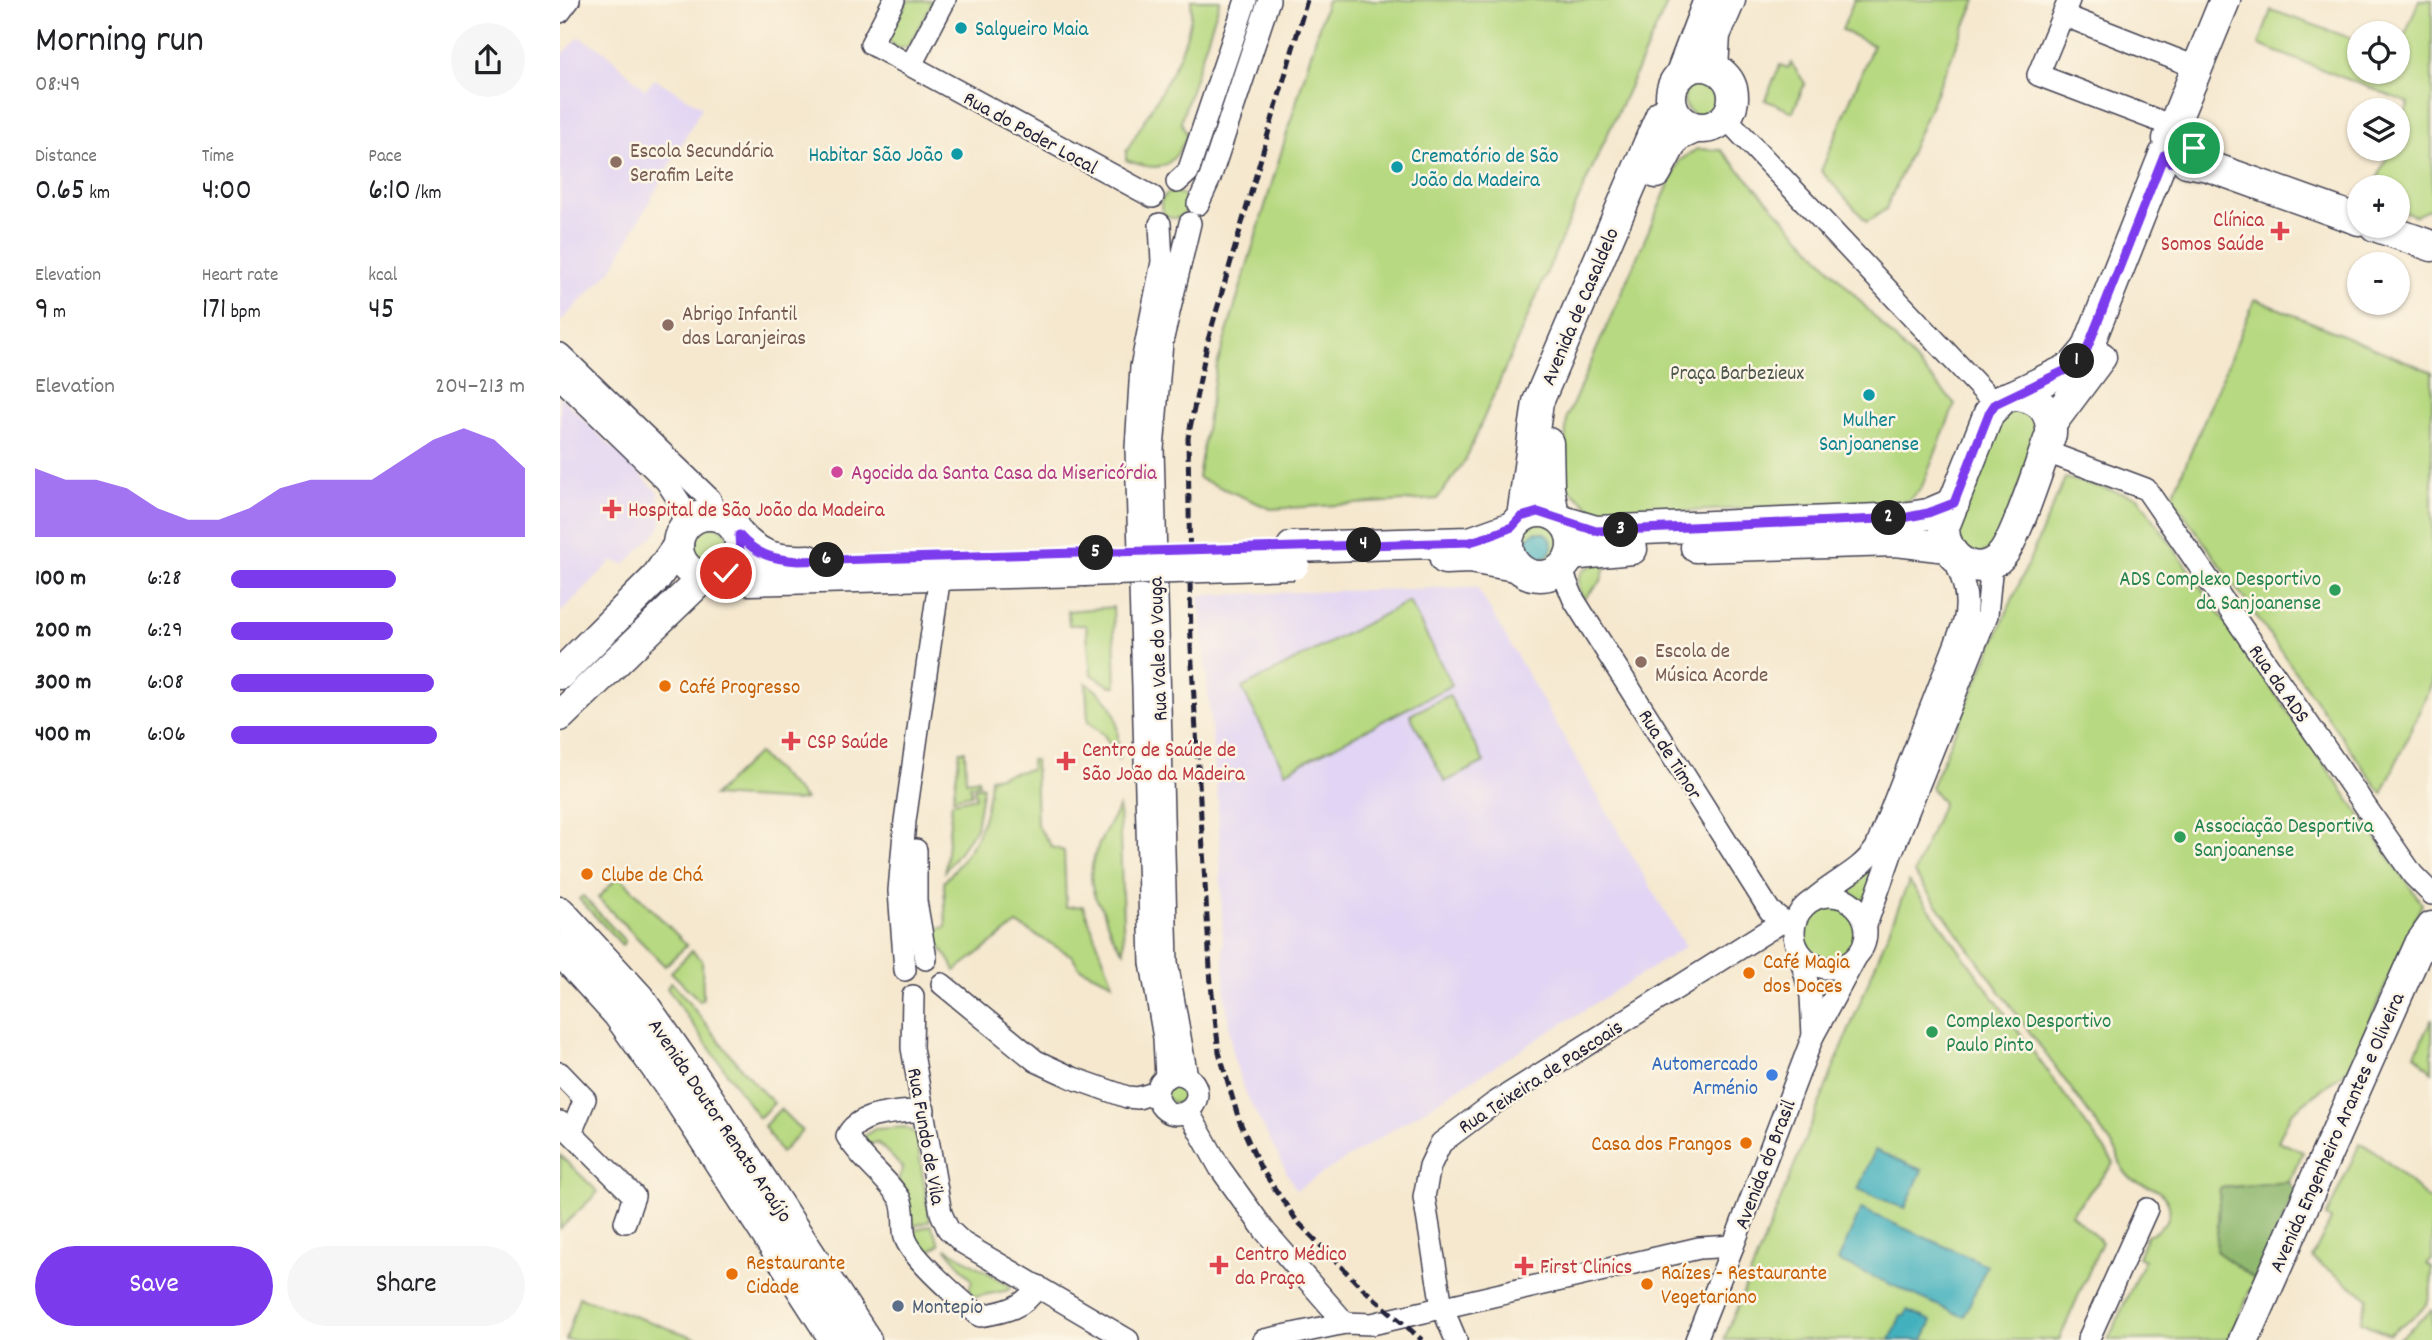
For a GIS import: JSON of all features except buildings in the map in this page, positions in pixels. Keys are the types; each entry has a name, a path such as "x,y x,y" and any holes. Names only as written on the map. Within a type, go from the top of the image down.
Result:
{"street":[{"path":"560,12 569,0"},
{"name":"Rua do Poder Local","path":"894,0 871,44 1153,197"},
{"path":"911,65 945,0"},
{"path":"1153,197 1166,184 1178,182 1188,172 1246,0"},
{"name":"Rua Vale do Vouga","path":"1188,1111 1197,1096 1195,1086 1187,1077 1167,962 1153,449 1162,341 1194,214 1210,178 1269,0"},
{"name":"Avenida de Casaldelo","path":"1559,518 1548,476 1548,442 1555,410 1657,172 1684,118 1672,91 1709,0"},
{"path":"1713,68 1715,35 1730,0"},
{"path":"1517,522 1507,547 1515,566 1523,573 1543,577 1566,562 1620,549 1896,541 1950,552 1971,566 1992,563 2007,549 2048,438 2101,356 2179,148 2198,68 2228,0"},
{"path":"1788,925 1832,883 1855,871 1876,848 1964,622 1967,600 1962,577 1950,552 1944,527 1989,413 2004,400 2072,367 2087,349 2198,103 2228,0"},
{"path":"2198,68 2066,7 2038,75 2179,148 2207,166 2347,216"},
{"path":"1680,76 1696,67 1713,68 1729,80 1734,99 1726,118 2004,400 2034,399 2042,405 2048,438"},
{"name":"Avenida de Casaldelo","path":"1517,522 1538,402 1661,115 1684,118 1712,127 1726,118"},
{"path":"2179,148 2347,200"},
{"path":"1160,224 1177,229 1194,214 1193,191 1178,182"},
{"name":"Rua Vale do Vouga","path":"1153,197 1151,208 1160,224 1162,262 1141,367 1136,448 1151,963 1164,1038 1162,1085"},
{"path":"2410,222 2432,230"},
{"path":"2409,238 2432,246"},
{"path":"560,354 710,499 716,515"},
{"path":"560,378 666,481 681,505 685,566 710,577 749,580 947,575 1084,562"},
{"name":"Rua da ADS","path":"2048,438 2146,489 2413,875 2432,894"},
{"path":"560,674 655,579 681,537 698,517 716,515 730,522 751,549 771,559 1084,562 1293,555 1470,542 1538,512 1596,531 1916,517 1954,503"},
{"path":"1559,518 1572,537 1566,562"},
{"path":"560,716 710,577 726,573 737,561 740,552 739,535"},
{"path":"1293,555 1470,558 1515,566"},
{"name":"Rua de Timor","path":"1566,562 1574,600 1770,912 1788,925"},
{"name":"Avenida do Brasil","path":"1264,1340 1345,1322 1372,1324 1397,1319 1699,1248 1732,1246 1814,1036 1866,938 1866,925 1891,854 1987,615 1992,563"},
{"path":"926,959 916,901 918,822 947,575"},
{"name":"Rua Fundo de Vila","path":"947,575 905,821 899,891 905,987 913,996 912,1048 941,1213 948,1229 963,1243 1128,1340"},
{"path":"1814,900 1832,896 1850,902 1863,916 1866,925"},
{"name":"Avenida Doutor Renato Araújo","path":"560,912 639,998 699,1083 866,1340"},
{"name":"Avenida do Brasil","path":"1788,925 1811,996 1814,1036"},
{"name":"Rua Teixeira de Pascoais","path":"1456,1340 1441,1307 1423,1197 1430,1166 1441,1143 1493,1104 1788,925"},
{"name":"Avenida Engenheiro Arantes e Oliveira","path":"2244,1340 2420,944 2432,927"},
{"name":"Avenida Doutor Renato Araújo","path":"560,950 618,1014 678,1098 835,1340"},
{"path":"1799,953 1808,962 1825,969 1844,966 1855,959"},
{"path":"905,970 913,961 926,959 938,966 942,984 1036,1061 1073,1078 1127,1097 1138,1098 1177,1074 1187,1077"},
{"name":"Avenida Engenheiro Arantes e Oliveira","path":"2265,1340 2432,964"},
{"path":"913,996 930,997 942,984"},
{"path":"560,1073 585,1099 565,1128 634,1196 625,1222"},
{"path":"1162,1085 1160,1105 1170,1113 1188,1111 1220,1168 1265,1231 1345,1322"},
{"path":"924,1110 871,1116 852,1125 847,1136 857,1153 900,1199 905,1238 912,1250 956,1297 980,1316 1011,1311 1032,1296 1038,1286"},
{"path":"2088,1340 2147,1209"},
{"path":"1696,1340 1732,1246"},
{"path":"1372,1324 1389,1340"}],"shaded area":[{"name":"Escola Secundária Serafim Leite","path":"579,37 606,52 645,90 655,79 702,107 612,269 560,322 560,57"},
{"name":"Hospital de São João da Madeira","path":"560,396 657,491 664,515 660,529 625,564 612,561 560,613"},
{"path":"1477,587 1685,947 1296,1190 1245,1092 1233,1056 1225,994 1218,802 1199,595"}],"green space":[{"path":"908,0 933,1 909,46 897,49 889,41 889,35"},
{"path":"1191,0 1220,0 1181,121 1187,136 1176,156 1164,165 1148,166 1126,160 1126,152 1169,78 1178,57 1191,18"},
{"path":"1327,0 1669,0 1589,175 1465,461 1437,499 1271,509 1198,478 1216,369"},
{"path":"1854,0 1976,0 1886,209 1867,222 1821,171 1873,45 1842,30"},
{"path":"2419,0 2432,0 2432,208 2416,216 2410,214 2410,175 2379,175 2385,161 2410,161 2410,98 2396,98 2360,84 2410,84 2410,23"},
{"path":"2271,10 2347,37 2347,79 2259,45"},
{"path":"1791,63 1805,83 1793,112 1765,100 1780,65 1788,68"},
{"path":"1702,80 1715,85 1720,98 1715,111 1702,116 1689,111 1684,98 1689,85"},
{"name":"Praça Barbezieux","path":"1697,149 1721,150 1955,404 1921,489 1908,501 1599,515 1562,483 1567,417 1679,161"},
{"path":"1174,192 1183,196 1187,205 1183,214 1174,218 1165,214 1161,205 1165,196"},
{"name":"ADS Complexo Desportivo da Sanjoanense","path":"2255,299 2432,372 2432,683 2382,794 2172,497"},
{"path":"2023,405 2042,426 1997,546 1972,558 1953,531 1998,418"},
{"path":"2065,478 2138,497 2422,904 2349,1068 2291,1113 2278,1141 2303,1152 2289,1182 2220,1188 2216,1251 2255,1279 2229,1339 2108,1340 2144,1260 2138,1257 2147,1235 2156,1231 2167,1220 2167,1200 2153,1188 2127,1175 2117,1152 1914,873 1943,803 1931,787"},
{"path":"1539,520 1556,528 1564,545 1556,562 1539,570 1522,562 1514,545 1522,528"},
{"path":"710,525 725,531 731,546 725,561 710,567 695,561 689,546 695,531"},
{"path":"1607,560 1601,581 1583,600 1579,583 1582,572"},
{"path":"1409,601 1452,685 1285,772 1242,688"},
{"path":"1113,607 1116,686 1110,686 1091,674 1086,625 1069,625 1068,611"},
{"path":"1086,683 1112,707 1117,724 1119,760 1104,735 1088,722"},
{"path":"1449,695 1484,762 1445,782 1410,715"},
{"path":"960,751 965,751 966,781 978,779 979,784 970,786 972,794 953,798"},
{"path":"758,753 805,799 796,801 713,796"},
{"path":"1031,760 1035,760 1037,825 1052,847 1064,851 1066,907 1083,906 1113,983 1080,968 1072,956 1017,924 955,971 931,930 946,927 944,882 964,858 978,834 986,809 990,778 1031,769"},
{"path":"983,786 976,828 945,871 952,802 976,797 974,788"},
{"path":"1119,807 1124,951 1111,933 1091,882 1097,849"},
{"path":"1879,857 1866,902 1840,887"},
{"path":"619,876 687,945 665,966 598,898"},
{"name":"Complexo Desportivo Paulo Pinto","path":"1909,881 2114,1163 2071,1214 2102,1242 2059,1340 1724,1340"},
{"path":"583,896 625,941 622,945 579,899"},
{"path":"1830,906 1849,914 1857,933 1849,952 1830,960 1811,952 1803,933 1811,914"},
{"path":"692,951 702,960 703,998 700,1001 671,972"},
{"path":"671,982 747,1075 774,1103 759,1118 667,988"},
{"path":"2432,1018 2432,1072 2415,1054"},
{"path":"1172,1083 1180,1083 1186,1093 1180,1103 1172,1103 1166,1097 1166,1089"},
{"path":"780,1109 802,1131 781,1153 764,1126"},
{"path":"905,1127 916,1134 930,1221 914,1226 898,1180 903,1168 877,1142 865,1146 859,1139 875,1129"},
{"path":"2360,1143 2387,1162 2432,1202 2432,1260 2427,1264 2432,1268 2430,1293 2418,1314 2389,1334 2360,1322 2368,1298 2312,1258 2331,1220 2326,1217"},
{"path":"560,1155 598,1192 560,1229"},
{"path":"2289,1182 2296,1192 2255,1279 2216,1251 2220,1188"},
{"path":"931,1225 940,1244 928,1252 916,1240 915,1230"},
{"path":"946,1248 1010,1286 1010,1290 974,1297 969,1291 972,1280"},
{"path":"579,1297 702,1340 566,1340"},
{"path":"2432,1310 2432,1340 2397,1340"}],"water":[{"path":"1539,532 1548,536 1552,545 1548,554 1539,558 1530,554 1526,545 1530,536"},
{"path":"1875,1150 1922,1170 1905,1209 1858,1189"},
{"path":"1861,1209 1987,1265 1964,1317 1838,1261"},
{"path":"1907,1310 1932,1321 1923,1340 1890,1340 1901,1315 1905,1316"}],"railway":[{"path":"1307,0 1208,340 1188,438 1191,647 1211,985 1219,1052 1239,1120 1260,1167 1297,1221 1359,1285 1422,1340"}],"place":[{"name":"Salgueiro Maia","path":"961,28"},
{"name":"Habitar São João","path":"957,154"},
{"name":"Escola Secundária Serafim Leite","path":"616,162"},
{"name":"Crematório de São João da Madeira","path":"1397,167"},
{"name":"Clínica Somos Saúde","path":"2280,231"},
{"name":"Abrigo Infantil das Laranjeiras","path":"668,325"},
{"name":"Mulher Sanjoanense","path":"1869,395"},
{"name":"Agocida da Santa Casa da Misericórdia","path":"837,472"},
{"name":"Hospital de São João da Madeira","path":"612,509"},
{"name":"ADS Complexo Desportivo da Sanjoanense","path":"2335,590"},
{"name":"Escola de Música Acorde","path":"1641,662"},
{"name":"Café Progresso","path":"665,686"},
{"name":"CSP Saúde","path":"791,741"},
{"name":"Centro de Saúde de São João da Madeira","path":"1066,761"},
{"name":"Associação Desportiva Sanjoanense","path":"2180,837"},
{"name":"Clube de Chá","path":"587,874"},
{"name":"Café Magia dos Doces","path":"1749,973"},
{"name":"Complexo Desportivo Paulo Pinto","path":"1932,1032"},
{"name":"Automercado Arménio","path":"1772,1075"},
{"name":"Casa dos Frangos","path":"1746,1143"},
{"name":"Centro Médico da Praça","path":"1219,1265"},
{"name":"First Clinics","path":"1524,1266"},
{"name":"Restaurante Cidade","path":"732,1274"},
{"name":"Raízes - Restaurante Vegetariano","path":"1647,1284"},
{"name":"Montepio","path":"898,1306"}],"route":[{"path":"726,573 737,561 741,544 739,535 751,549 771,559 798,561 1470,542 1512,527 1521,517 1538,512 1546,512 1563,521 1596,531 1916,517 1954,503 1995,404 2072,367 2087,349 2154,186 2164,155 2169,162 2182,164 2190,160 2194,148"}]}
